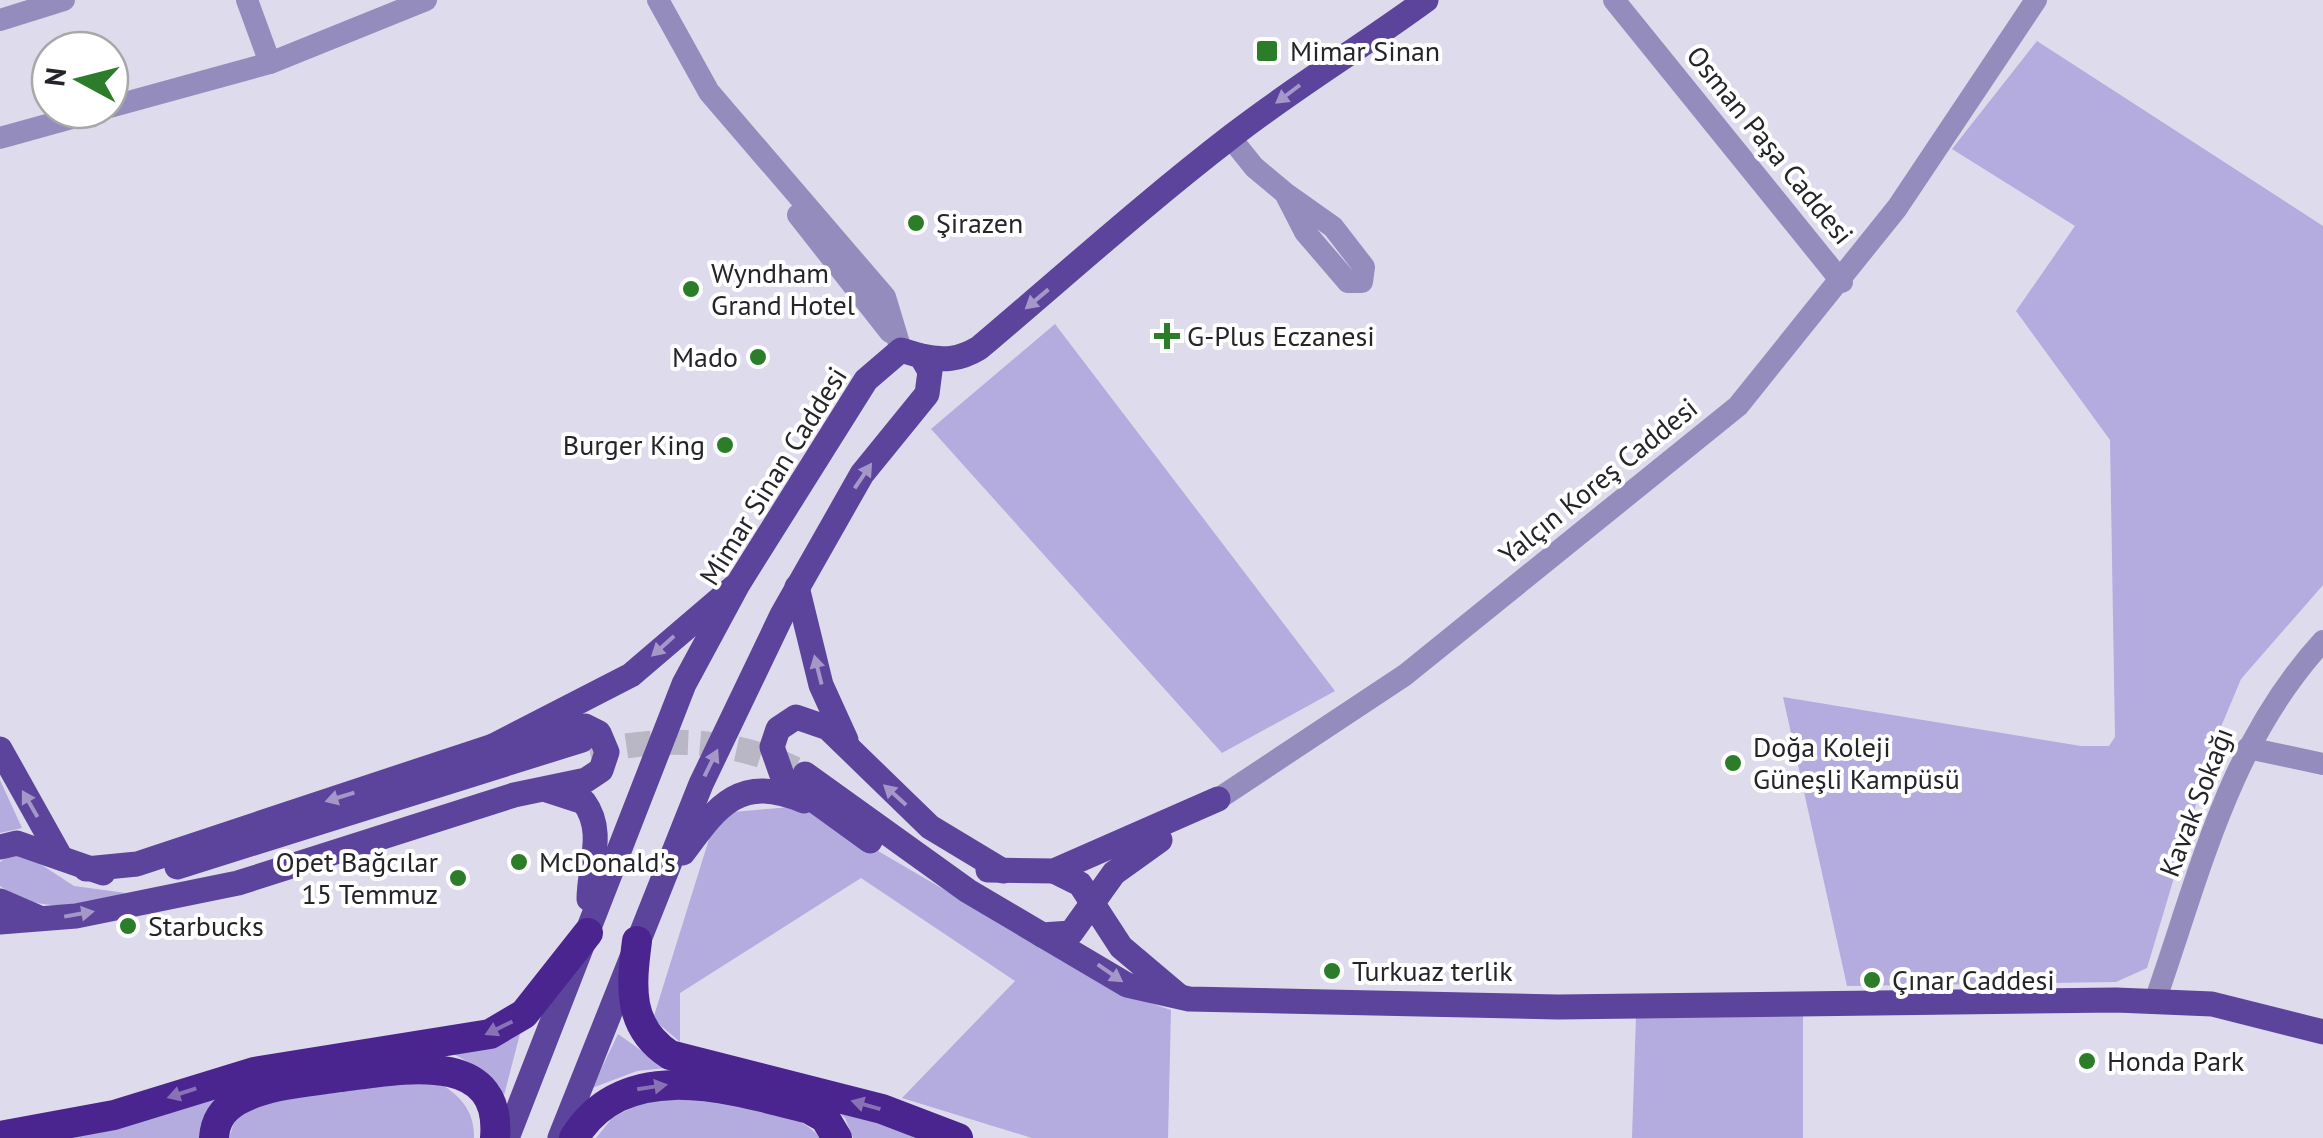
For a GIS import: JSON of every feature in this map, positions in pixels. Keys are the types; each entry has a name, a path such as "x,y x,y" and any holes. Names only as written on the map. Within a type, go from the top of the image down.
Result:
{"highway":[{"path":"0,1136 114,1115 254,1072 490,1034 524,1014 588,933"},
{"path":"637,941 633,974 636,1014 645,1034 670,1055 850,1100 958,1138"},
{"path":"214,1138 223,1112 250,1095 318,1080 419,1068 440,1069 470,1080 490,1100 496,1115 495,1138"},
{"path":"574,1138 612,1099 652,1085 676,1084 809,1109 825,1118 838,1138"}],"main road":[{"path":"906,348 940,360 964,357 979,348 1230,138 1319,70 1358,50 1426,0"},
{"path":"560,1138 701,784 797,587 862,474 927,394 930,371 906,348"},
{"name":"Mimar Sinan Caddesi","path":"507,1138 684,684 738,584 866,380 906,348"},
{"path":"492,746 632,675 709,604 738,584"},
{"path":"797,587 821,685 850,749"},
{"path":"1003,870 930,827 850,749 814,721 796,717 778,729 772,747 784,778 818,807 969,906 1032,929"},
{"path":"0,922 76,916 238,882 595,774 606,761 605,741 585,726 570,726 492,746 137,864 86,869"},
{"path":"0,847 16,843 86,869 135,876 586,747 121,906"},
{"path":"0,748 61,858"},
{"path":"786,750 947,862 974,870 1054,871 1218,799"},
{"path":"805,774 968,891 1100,965 1127,985 1183,999 1558,1007 2156,1001 2212,1004 2323,1032"},
{"path":"537,789 558,790 584,802 593,819 597,843 589,885 588,933"},
{"path":"660,885 718,804 738,794 757,790 788,794 818,807"},
{"name":"Yalçın Koreş Caddesi","path":"1032,929 1072,933 1114,873 1218,799"},
{"path":"1054,871 1080,884 1121,947 1183,999"},
{"path":"0,901 36,917"}],"street":[{"path":"0,20 64,0"},
{"path":"247,0 270,63"},
{"path":"658,0 709,92 885,297 906,348"},
{"name":"Osman Paşa Caddesi","path":"1614,0 1842,282"},
{"name":"Yalçın Koreş Caddesi","path":"1218,799 1405,674 1738,406 1842,282 1897,208 2036,0"},
{"path":"130,102 270,63 415,2"},
{"path":"0,138 30,130"},
{"path":"1230,138 1254,167 1285,193"},
{"name":"Kavak Sokağı","path":"2156,1001 2225,800 2259,722 2323,641"},
{"path":"2248,748 2323,764"}],"shaded area":[{"path":"2037,41 2323,226 2323,585 2241,679 2215,741 2147,968 2116,982 1847,986 1783,697 2081,746 2109,746 2115,737 2110,440 2016,311 2075,226 1952,149"},
{"path":"1055,324 1335,691 1222,753 931,429"},
{"path":"0,780 22,828 0,833"},
{"path":"801,806 1121,993 1171,1010 1168,1138 1032,1138 902,1098 1015,981 861,878 680,993 680,1042 653,1019 710,836 733,812"},
{"path":"14,853 31,858 74,886 126,893 77,904 31,901 0,886 0,862"},
{"path":"1803,1013 1803,1138 1632,1138 1636,1016"},
{"path":"521,1030 502,1103 482,1072 449,1052"},
{"path":"618,1034 666,1068 637,1071 592,1088"},
{"path":"435,1080 463,1103 471,1118 474,1138 229,1138 235,1119 271,1099"},
{"path":"224,1091 202,1138 62,1138"},
{"path":"656,1096 768,1110 790,1117 820,1138 596,1138 613,1117"},
{"path":"829,1104 939,1138 853,1138 845,1118"}],"tunnel":[{"path":"590,753 646,744 700,743 753,753 805,774"}],"place":[{"name":"Mimar Sinan","path":"1267,51"},
{"name":"Şirazen","path":"916,223"},
{"name":"Wyndham Grand Hotel","path":"691,289"},
{"name":"G-Plus Eczanesi","path":"1167,336"},
{"name":"Mado","path":"758,357"},
{"name":"Burger King","path":"725,445"},
{"name":"Doğa Koleji Güneşli Kampüsü","path":"1733,763"},
{"name":"McDonald's","path":"519,862"},
{"name":"Opet Bağcılar 15 Temmuz","path":"458,878"},
{"name":"Starbucks","path":"128,926"},
{"name":"Turkuaz terlik","path":"1332,971"},
{"name":"Çınar Caddesi","path":"1872,980"},
{"name":"Honda Park","path":"2087,1061"}]}
